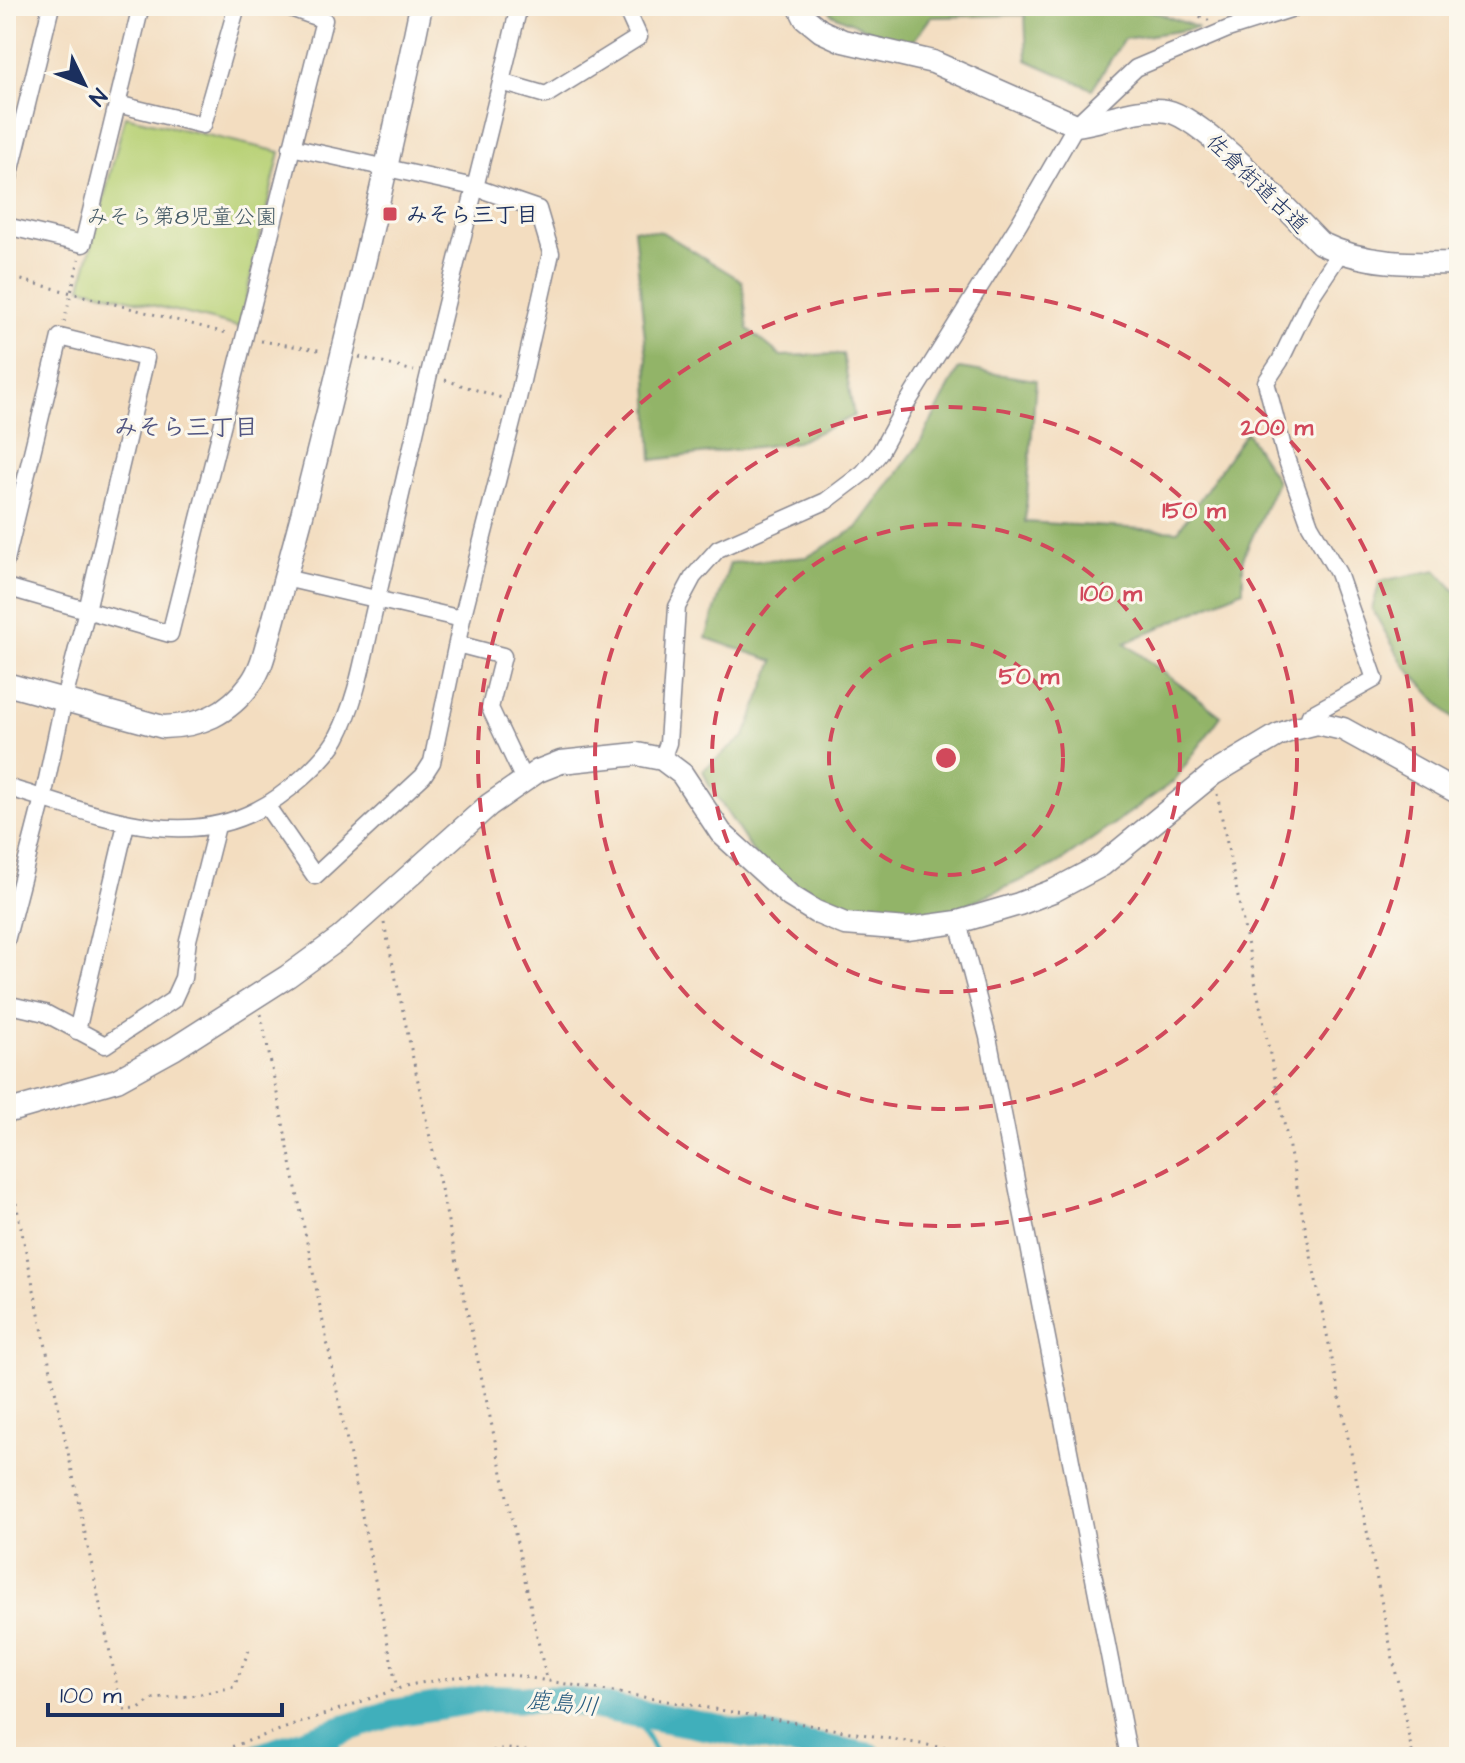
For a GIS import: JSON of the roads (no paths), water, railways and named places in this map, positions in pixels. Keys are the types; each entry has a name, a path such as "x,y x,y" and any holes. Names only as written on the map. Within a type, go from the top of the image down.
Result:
{"street":[{"path":"6,190 51,6"},
{"path":"6,226 83,244 141,6"},
{"path":"117,104 203,125 237,6"},
{"path":"6,587 170,634 324,20 285,6"},
{"path":"6,684 163,727 189,727 215,716 237,700 253,680 262,662 343,353 387,169 421,6"},
{"path":"6,787 126,824 182,828 217,826 266,805 307,771 335,740 356,690 428,374 519,6"},
{"path":"501,82 546,95 639,37 625,6"},
{"path":"799,6 805,18 821,31 843,41 933,62 1076,125"},
{"path":"662,759 668,743 677,607 683,592 704,562 718,549 826,501 863,473 879,454 1076,125 1136,68 1228,29 1300,6"},
{"name":"佐倉街道古道","path":"1076,125 1147,110 1169,111 1189,120 1211,136 1320,243 1340,253 1368,260 1459,263"},
{"path":"266,805 315,876 423,776 432,762 462,619 517,403 551,253 538,209 474,187 291,147"},
{"path":"1306,726 1310,715 1375,679 1338,573 1310,525 1285,455 1266,382 1280,361 1312,295 1340,253"},
{"path":"6,560 60,337 146,358 43,798 6,941"},
{"path":"285,578 462,619"},
{"path":"457,644 503,656 490,708 524,780"},
{"path":"6,1112 117,1080 175,1048 340,938 489,805 538,771 561,762 637,754 662,759 682,774 721,833 790,896 816,912 845,924 907,929 958,922 1055,890 1102,865 1213,774 1278,735 1317,723 1343,729 1459,793"},
{"path":"77,1031 126,824"},
{"path":"6,1004 45,1013 105,1045 173,1000 183,978 188,940 217,826"},
{"path":"958,922 988,1037 1129,1757"}],"waterway":[{"name":"鹿島川","path":"260,1757 393,1713 488,1698 565,1700 870,1757"},
{"path":"635,1713 658,1757"},
{"path":"330,1733 343,1757"}],"place":[{"name":"みそら三丁目","path":"390,214"}],"district":[{"name":"みそら三丁目","path":"186,427"}],"park label":[{"name":"みそら第8児童公園","path":"182,216"}]}
